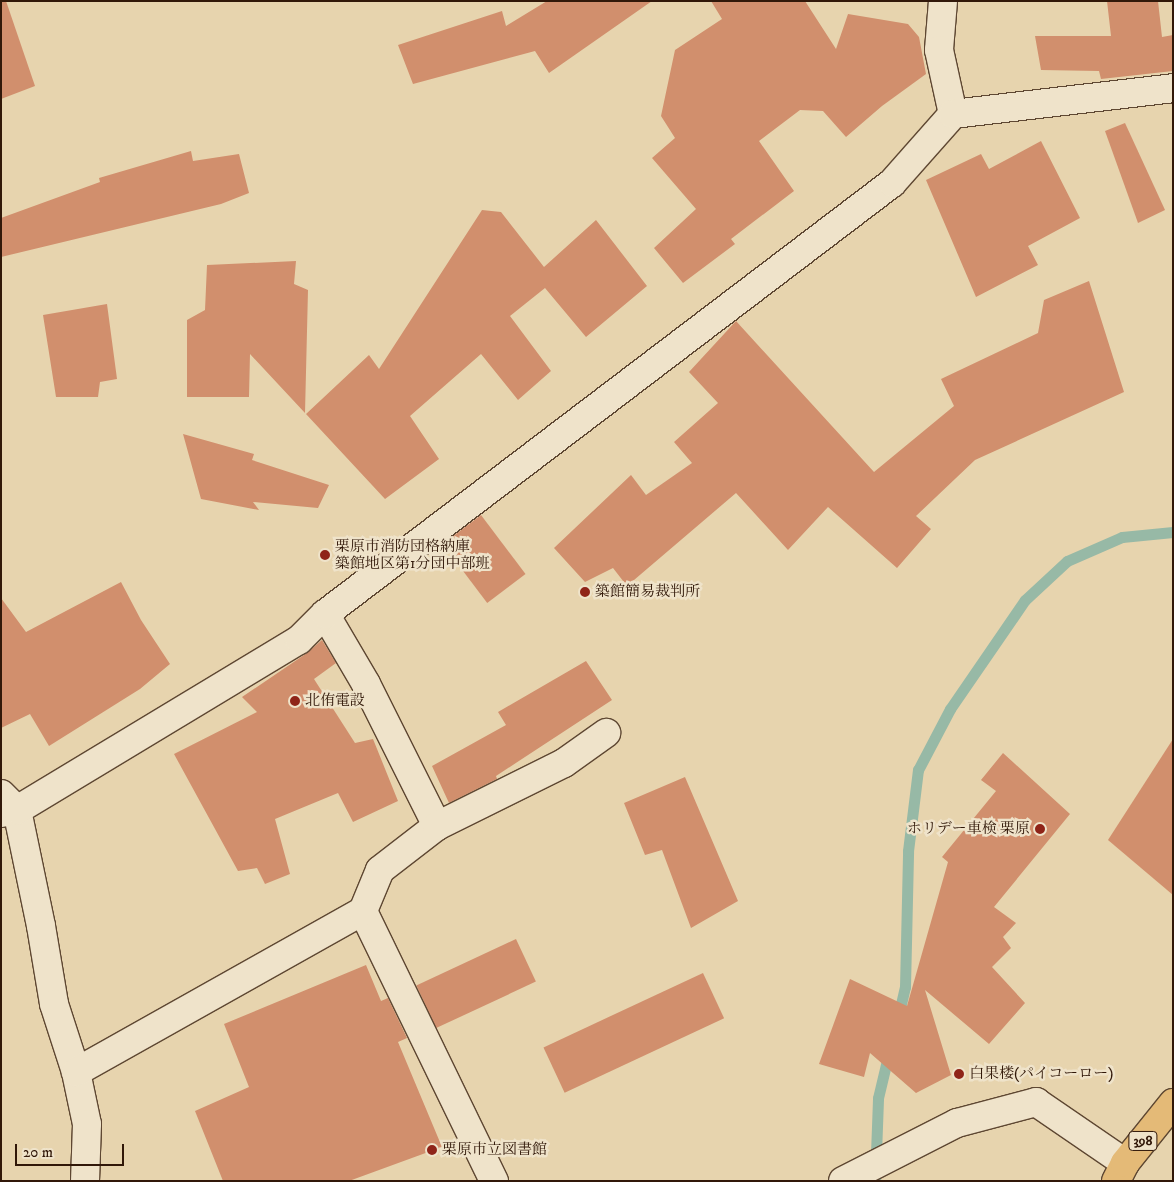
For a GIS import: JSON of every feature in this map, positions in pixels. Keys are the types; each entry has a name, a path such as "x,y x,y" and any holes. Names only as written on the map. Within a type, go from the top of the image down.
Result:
{"highway":[{"name":"398","path":"1121,1172 1173,1103"}],"street":[{"path":"943,1 939,50 953,114"},
{"path":"86,1181 87,1124 76,1072 54,1004 41,926 7,805 299,640 325,614 892,183 953,114 1173,88"},
{"path":"325,614 366,684 437,826"},
{"path":"76,1072 363,911 380,870 437,826 564,763 606,733"},
{"path":"363,911 494,1181"},
{"path":"847,1178 957,1123 1036,1102 1121,1172"}],"building":[{"path":"6,1 35,86 1,99 1,2"},
{"path":"547,1 652,1 549,73 535,51 413,84 398,45 502,11 506,26"},
{"path":"711,1 805,1 836,49 848,14 908,24 919,37 926,74 882,106 846,137 823,111 800,110 759,141 794,191 731,239 735,244 683,283 654,248 696,209 652,158 675,138 661,116 675,50 722,19"},
{"path":"1107,1 1158,1 1162,37 1173,35 1173,71 1101,79 1099,71 1041,70 1035,36 1111,36"},
{"path":"1125,123 1165,210 1138,223 1105,131"},
{"path":"1041,141 1080,218 1028,246 1038,265 976,297 926,180 981,154 989,169"},
{"path":"191,151 193,161 239,154 249,193 221,204 1,257 1,218 100,182 99,178"},
{"path":"482,210 501,212 544,267 596,220 647,286 586,337 545,288 510,316 551,371 518,400 481,354 410,416 439,459 385,499 306,414 369,355 379,369"},
{"path":"296,261 294,284 308,290 305,413 250,354 249,397 187,397 187,320 205,310 207,265"},
{"path":"1089,281 1124,392 975,460 916,516 931,529 897,568 828,507 788,550 736,493 627,586 613,568 585,582 554,548 631,475 646,495 692,463 674,442 718,403 689,372 736,321 874,472 954,406 941,379 1038,333 1044,300"},
{"path":"107,304 117,379 100,382 98,397 56,397 43,315"},
{"path":"183,434 254,454 252,460 329,485 318,508 253,502 259,510 201,499"},
{"path":"481,515 526,574 487,603 443,544"},
{"path":"121,582 141,620 170,664 140,689 49,746 30,714 1,728 1,598 26,632"},
{"path":"322,640 336,663 314,679 355,743 373,739 398,801 353,822 338,793 275,819 290,874 265,884 257,868 238,871 174,754 257,712 242,697 307,653"},
{"path":"586,661 612,700 496,776 497,779 449,803 432,766 506,725 498,712"},
{"path":"1173,739 1173,895 1108,840"},
{"path":"1003,753 1070,814 994,907 1016,923 1003,937 1011,948 992,967 1025,1003 989,1044 925,990 951,1075 916,1093 870,1053 864,1077 819,1064 850,979 907,1006 948,862 942,857 996,791 981,780"},
{"path":"685,777 738,901 691,928 662,850 645,855 624,803"},
{"path":"516,939 536,982 436,1028 416,985"},
{"path":"366,965 381,1001 388,998 407,1038 398,1042 442,1147 349,1181 223,1181 195,1111 249,1087 224,1024"},
{"path":"703,973 724,1018 565,1093 543,1047"}],"waterway":[{"path":"898,1017 905,987 908,851 918,770 950,709 1025,600 1067,561 1122,537 1173,532"},
{"path":"875,1181 878,1098 889,1052"}],"place":[{"name":"栗原市消防団格納庫 築館地区第1分団中部班","path":"325,555"},
{"name":"築館簡易裁判所","path":"585,592"},
{"name":"北侑電設","path":"295,701"},
{"name":"ホリデー車検 栗原","path":"1040,829"},
{"name":"白果楼(パイコーロー)","path":"959,1074"},
{"name":"栗原市立図書館","path":"432,1150"}]}
